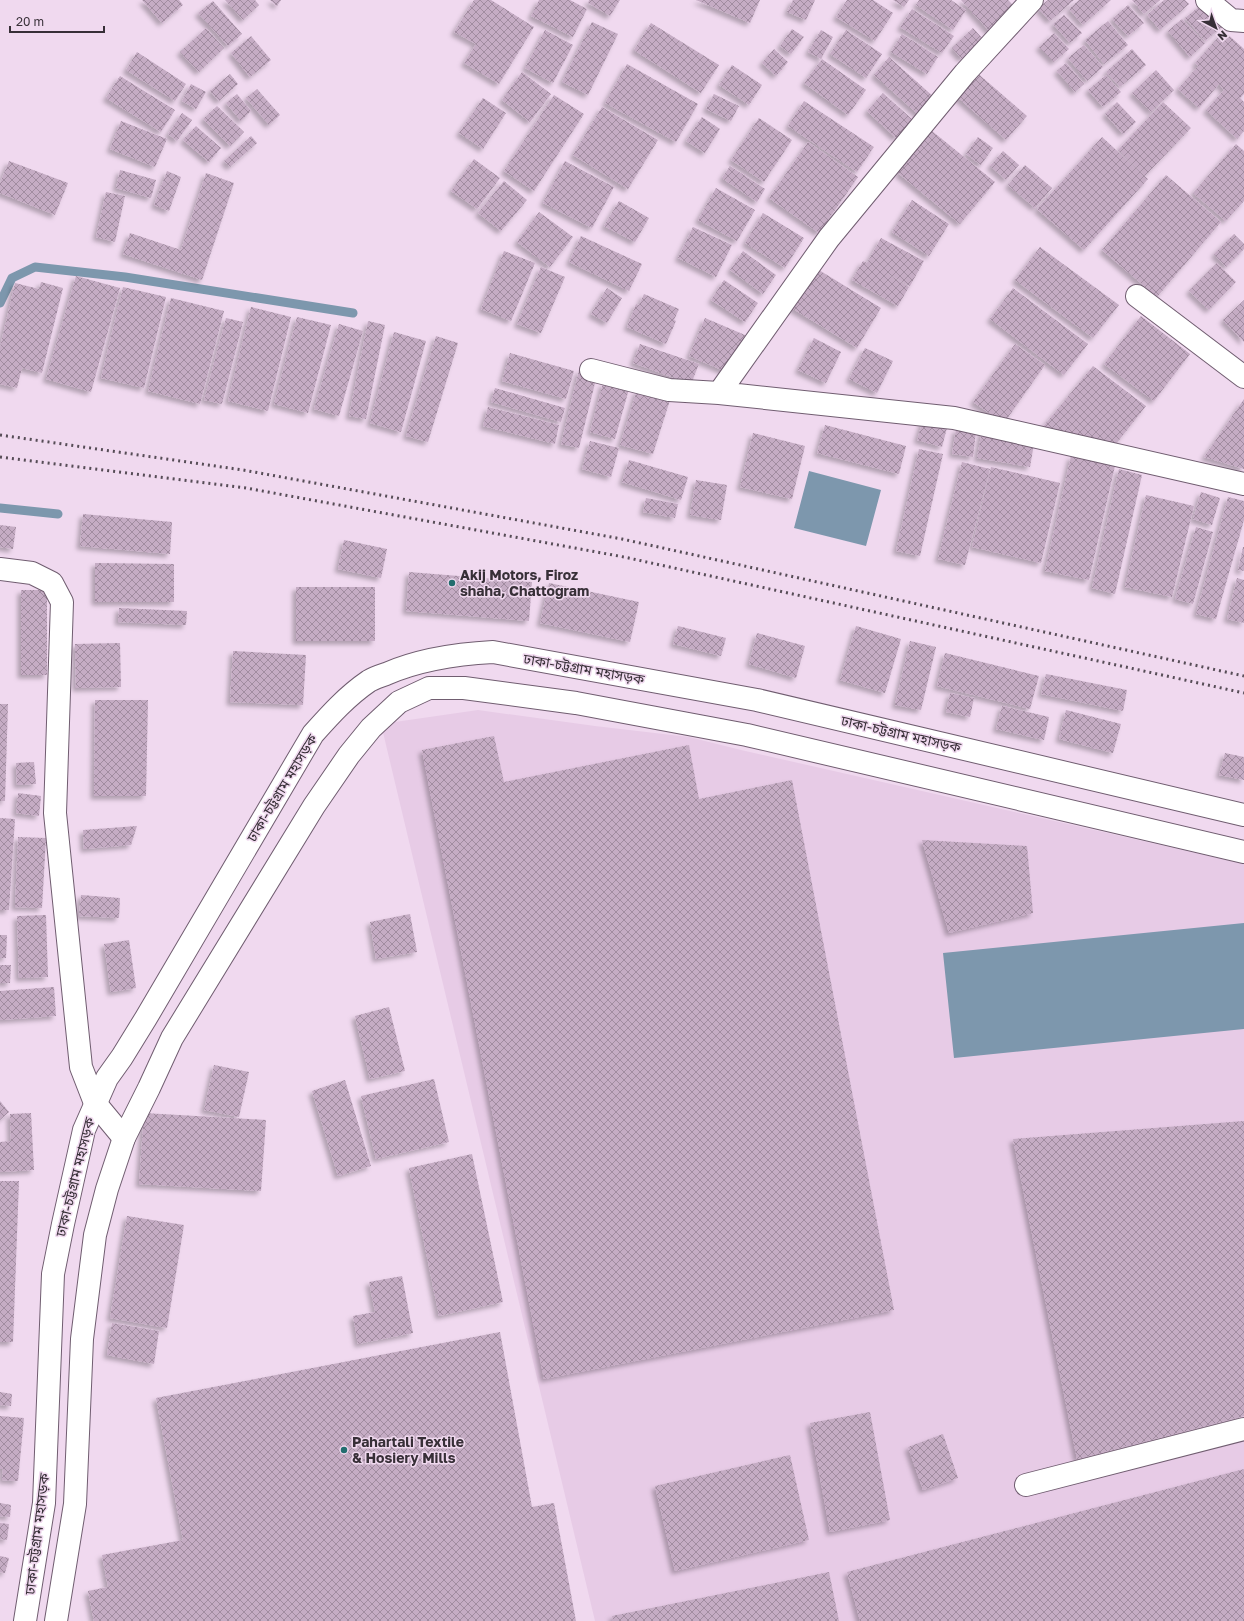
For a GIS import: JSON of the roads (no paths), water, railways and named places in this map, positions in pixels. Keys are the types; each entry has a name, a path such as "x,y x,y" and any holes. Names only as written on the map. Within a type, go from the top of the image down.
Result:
{"main road":[{"path":"718,393 828,238 965,73 1032,0"},
{"path":"1207,0 1240,25"},
{"path":"1137,296 1244,377"},
{"path":"591,370 669,390 718,393 954,418 1244,484"},
{"path":"0,569 32,573 52,583 62,602 55,813 81,1067 95,1102 124,1138"},
{"name":"ঢাকা-চট্টগ্রাম মহাসড়ক","path":"26,1621 44,1503 53,1274 84,1130 95,1102 107,1078 146,1018 313,734 340,704 370,681 403,666 460,654 493,652 757,700 1244,814"},
{"path":"56,1621 75,1504 82,1338 95,1235 107,1189 124,1138 172,1038 314,806 349,755 371,728 399,702 429,688 464,688 576,703 747,735 1244,852"},
{"path":"1026,1485 1244,1429"}],"water":[{"path":"809,471 881,490 866,546 794,528"},
{"path":"1244,923 1244,1029 954,1058 943,953"}],"waterway":[{"path":"0,303 12,278 35,267 125,277 353,313"},
{"path":"0,508 58,514"}],"railway":[{"path":"0,435 243,470 622,539 1244,676"},
{"path":"0,457 246,488 624,557 1244,693"}],"place":[{"name":"Akij Motors, Firoz shaha, Chattogram","path":"452,583"},
{"name":"Pahartali Textile & Hosiery Mills","path":"344,1450"}]}
